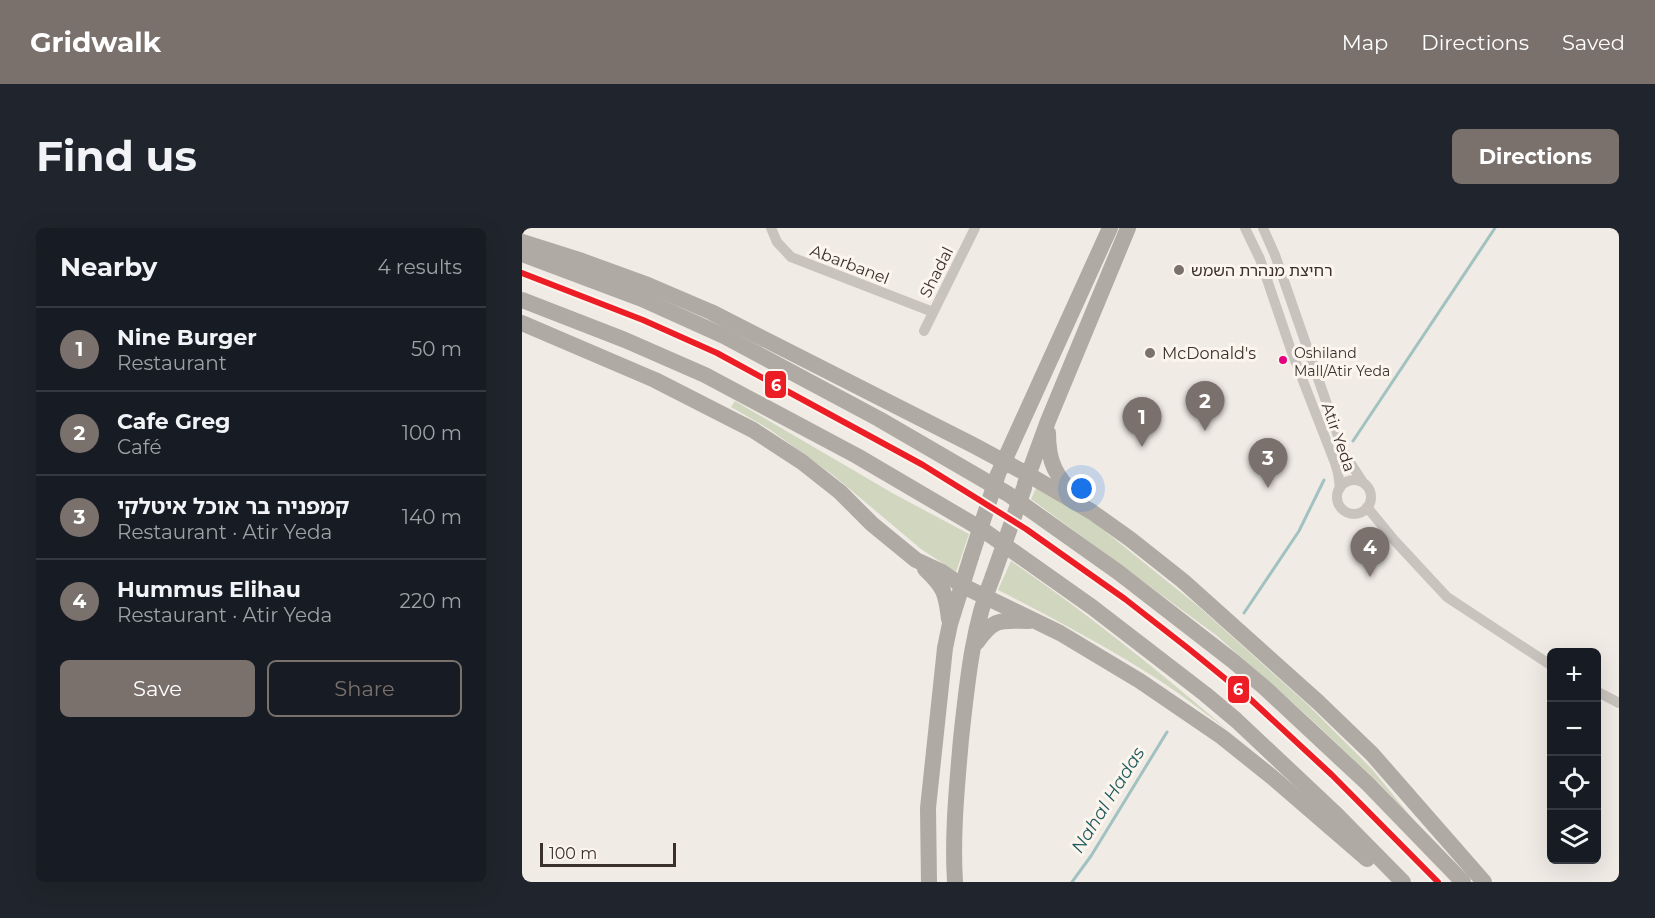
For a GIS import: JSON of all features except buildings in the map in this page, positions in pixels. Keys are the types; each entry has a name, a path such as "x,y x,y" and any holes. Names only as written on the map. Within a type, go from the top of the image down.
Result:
{"highway":[{"path":"929,882 928,808 945,648 950,624 1001,468 1110,228"},
{"path":"955,882 956,799 966,692 984,596 1048,421 1128,228"},
{"path":"522,242 648,285 711,312 973,445 1001,468 1092,512"},
{"path":"522,254 642,300 724,336 879,418 1008,494 1118,572 1249,674 1368,784 1463,882"},
{"path":"522,300 625,340 705,375 857,456 983,530 1092,607 1205,694 1337,815 1403,882"},
{"path":"522,323 655,380 753,429 802,462 840,492 872,524 916,560 937,581 947,600 950,624"},
{"path":"973,445 987,447 1007,438 1042,379"},
{"path":"1048,421 1048,450 1052,465 1068,489 1092,512 1183,581 1318,702 1379,762 1484,882"},
{"path":"916,560 1060,633 1115,666 1222,737 1272,777 1392,882"},
{"path":"973,648 988,628 997,621 1035,621"}],"street":[{"name":"Abarbanel","path":"771,228 777,242 791,257 933,312"},
{"name":"Shadal","path":"924,331 975,228"},
{"name":"Atir Yeda","path":"1245,228 1260,259 1335,463 1340,488"},
{"name":"Atir Yeda","path":"1263,228 1275,255 1344,453 1362,482"},
{"path":"1347,481 1362,482 1366,484 1371,493 1370,503 1364,511 1354,514 1344,510 1338,502 1340,488 1347,481"},
{"path":"1367,507 1447,597 1547,663"},
{"path":"1601,694 1619,703"}],"green space":[{"path":"735,401 894,494 969,534 956,572 921,549 833,475 769,429 731,407"},
{"path":"1037,486 1096,524 1199,607 1306,703 1372,769 1415,822 1379,783 1216,635 1031,499"},
{"path":"1011,561 1122,643 1229,731 1143,670 1071,628 998,590"}],"waterway":[{"path":"1353,441 1495,228"},
{"path":"1244,613 1299,531 1324,480"},
{"name":"Nahal Hadas","path":"1072,882 1091,856 1167,732"}],"transit line":[{"name":"6","path":"522,273 643,320 717,353 923,465 1026,529 1125,599 1249,698 1332,775 1438,882"}],"place":[{"name":"רחיצת מנהרת השמש","path":"1179,270"},
{"name":"McDonald's","path":"1150,353"},
{"name":"Oshiland Mall/Atir Yeda","path":"1283,360"},
{"name":"Cafe Greg","path":"1205,431"},
{"name":"Nine Burger","path":"1142,447"},
{"name":"קמפניה בר אוכל איטלקי","path":"1268,488"},
{"name":"Hummus Elihau","path":"1370,577"}]}
